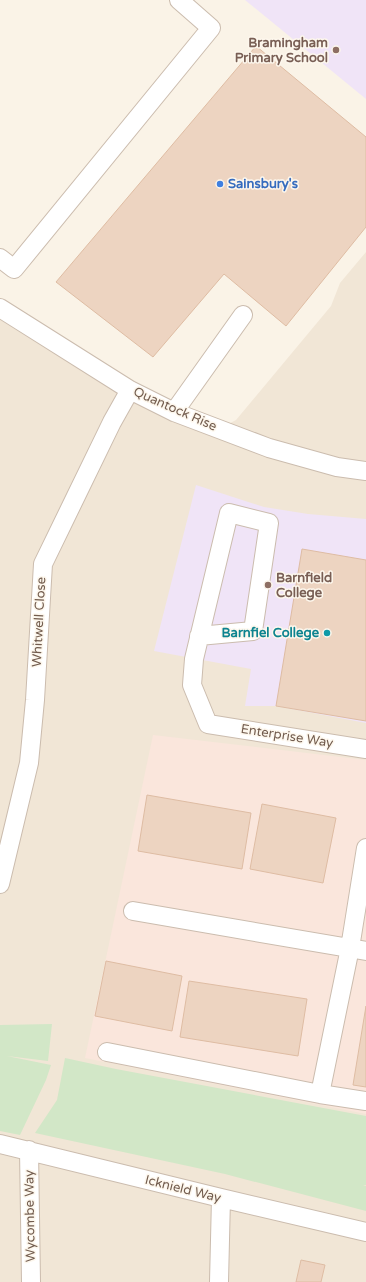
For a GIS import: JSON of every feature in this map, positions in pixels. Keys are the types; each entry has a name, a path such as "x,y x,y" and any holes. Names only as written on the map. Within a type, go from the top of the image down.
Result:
{"street":[{"path":"0,258 14,269 211,28 179,0"},
{"name":"Quantock Rise","path":"0,308 130,390 174,412 269,448 337,466 366,471"},
{"path":"174,412 243,315"},
{"name":"Whitwell Close","path":"2,878 29,763 35,700 43,564 112,422 130,390"},
{"path":"229,513 269,523 253,631 200,636 229,513"},
{"name":"Enterprise Way","path":"200,636 194,659 192,685 208,724 366,749"},
{"path":"320,1094 358,949 366,848"},
{"path":"133,911 358,949"},
{"path":"107,1052 320,1094 366,1101"},
{"name":"Icknield Way","path":"0,1144 366,1232"},
{"name":"Wycombe Way","path":"28,1150 31,1282"},
{"path":"219,1282 221,1198"}],"shaded area":[{"name":"Bramingham Primary School","path":"245,0 366,0 366,99"},
{"path":"366,252 366,1282 0,1282 0,311 219,429 236,420 331,306 340,283"},
{"name":"Barnfield College","path":"196,485 264,507 308,514 366,519 366,723 276,706 245,706 251,669 154,651"},
{"path":"153,735 366,760 366,1114 85,1058"}],"green space":[{"path":"52,1024 48,1061 7,1056 51,1065 46,1080 20,1135 0,1131 0,1025"},
{"path":"65,1058 366,1116 366,1185 363,1186 366,1186 366,1211 225,1174 35,1133 57,1100"}],"building":[{"path":"256,46 366,137 366,227 286,326 224,274 153,357 56,282"},
{"name":"Barnfiel College","path":"302,549 366,560 366,721 276,706"},
{"path":"147,795 251,813 242,869 138,851"},
{"path":"262,804 336,818 323,883 250,869"},
{"path":"106,961 182,976 172,1031 95,1016"},
{"path":"189,981 307,999 298,1056 180,1037"},
{"path":"366,1006 366,1087 353,1085"},
{"path":"301,1260 325,1265 321,1282 296,1282"}],"place":[{"name":"Bramingham Primary School","path":"336,50"},
{"name":"Sainsbury's","path":"220,184"},
{"name":"Barnfield College","path":"268,585"},
{"name":"Barnfiel College","path":"327,633"}]}
